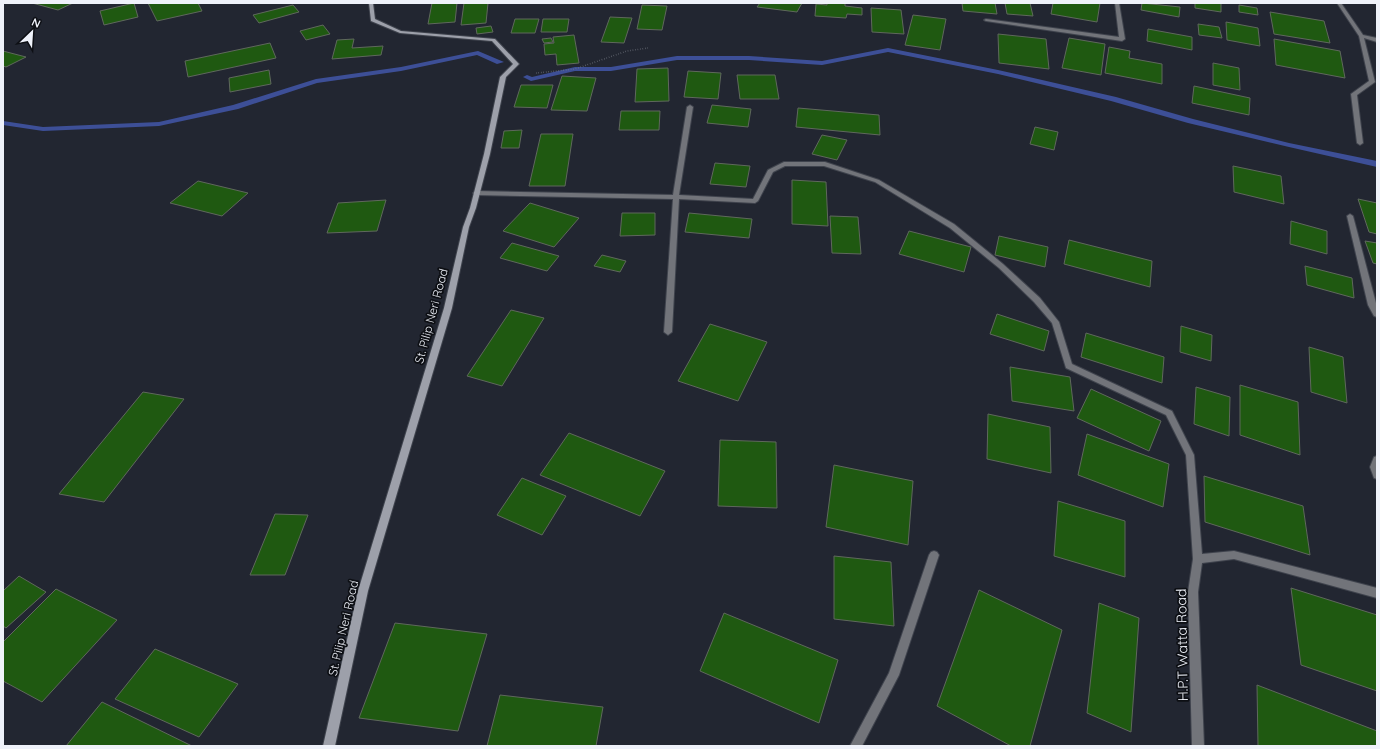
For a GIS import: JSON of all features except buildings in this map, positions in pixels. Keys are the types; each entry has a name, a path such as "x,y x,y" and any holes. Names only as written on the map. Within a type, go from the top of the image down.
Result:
{"street":[{"path":"371,3 373,20 400,32 493,40 516,64 503,77"},
{"path":"986,20 1122,39 1116,3"},
{"path":"1339,3 1361,36 1372,82 1354,94 1360,143"},
{"path":"1361,36 1377,40"},
{"name":"St. Pilip Neri Road","path":"329,746 363,592 448,308 466,227 497,112 503,77"},
{"path":"668,332 676,197 690,107"},
{"name":"H.P.T Watta Road","path":"676,197 755,201 770,171 784,164 825,164 877,181 952,226 1001,266 1037,300 1055,322 1069,366 1168,413 1190,455 1198,559 1192,592 1198,746"},
{"path":"476,193 676,197"},
{"path":"1350,216 1372,305 1377,314"},
{"path":"1377,460 1374,467 1377,475"},
{"path":"856,746 894,675 934,555"},
{"path":"1198,559 1234,555 1377,592"}],"path":[{"path":"503,77 575,69 627,51 648,48"}],"waterway":[{"path":"527,77 531,79 575,69 611,69 677,58 749,58 822,63 888,50 998,72 1113,99 1191,121 1289,145 1377,164"},
{"path":"3,123 43,129 159,124 235,107 316,81 401,69 478,53 500,62"}]}
